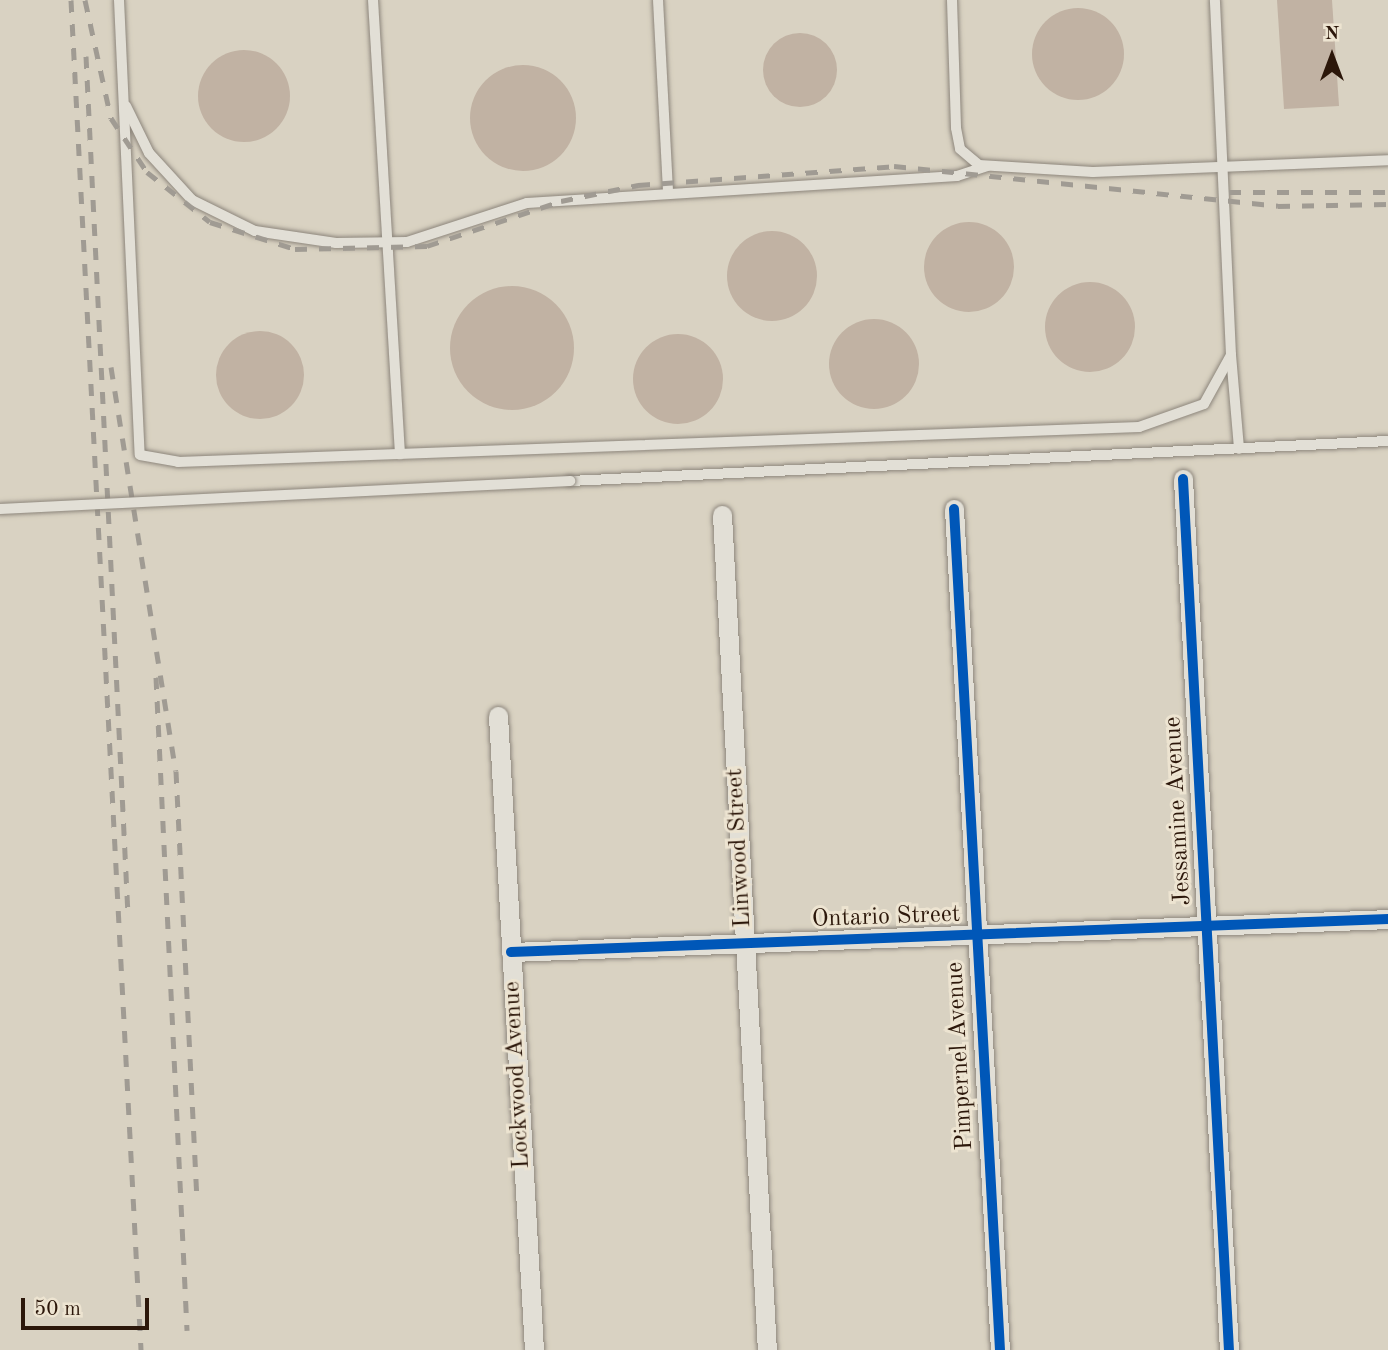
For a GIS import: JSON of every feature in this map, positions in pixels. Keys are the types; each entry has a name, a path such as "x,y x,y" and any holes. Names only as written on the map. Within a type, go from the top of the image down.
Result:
{"street":[{"name":"Jessamine Avenue","path":"1183,479 1229,1350"},
{"name":"Pimpernel Avenue","path":"954,509 1000,1350"},
{"name":"Linwood Street","path":"722,514 767,1350"},
{"name":"Lockwood Avenue","path":"498,716 534,1350"},
{"name":"Ontario Street","path":"511,952 1388,919"}],"lane":[{"path":"119,0 140,455 178,462 1139,427 1204,404 1231,355"},
{"path":"373,0 400,454"},
{"path":"657,0 668,191"},
{"path":"952,0 960,149 987,166"},
{"path":"1215,0 1231,355 1239,449"},
{"path":"124,102 149,153 192,200 255,231 336,243 386,242 446,233 527,203 668,191 957,176 987,166 1223,169 1388,160"},
{"path":"0,509 1388,441"}],"building":[{"path":"1277,0 1332,0 1339,106 1284,109"},
{"path":"1078,8 1096,12 1110,22 1120,36 1124,54 1120,72 1110,86 1096,96 1078,100 1060,96 1046,86 1036,72 1032,54 1036,36 1046,22 1060,12"},
{"path":"800,33 821,39 831,49 837,70 831,91 821,101 800,107 779,101 769,91 763,70 769,49 779,39"},
{"path":"244,50 261,54 276,64 286,79 290,96 286,113 276,128 261,138 244,142 227,138 212,128 202,113 198,96 202,79 212,64 227,54"},
{"path":"523,65 543,69 560,81 572,98 576,118 572,138 560,155 543,167 523,171 503,167 486,155 474,138 470,118 474,98 486,81 503,69"},
{"path":"969,222 986,225 1001,235 1011,250 1014,267 1011,284 1001,299 986,309 969,312 952,309 937,299 927,284 924,267 927,250 937,235 952,225"},
{"path":"772,231 789,234 804,244 814,259 817,276 814,293 804,308 789,318 772,321 755,318 740,308 730,293 727,276 730,259 740,244 755,234"},
{"path":"1090,282 1107,285 1122,295 1132,310 1135,327 1132,344 1122,359 1107,369 1090,372 1073,369 1058,359 1048,344 1045,327 1048,310 1058,295 1073,285"},
{"path":"512,286 536,290 556,304 570,324 574,348 570,372 556,392 536,406 512,410 488,406 468,392 454,372 450,348 454,324 468,304 488,290"},
{"path":"874,319 891,322 906,332 916,347 919,364 916,381 906,396 891,406 874,409 857,406 842,396 832,381 829,364 832,347 842,332 857,322"},
{"path":"260,331 277,334 291,344 301,358 304,375 301,392 291,406 277,416 260,419 243,416 229,406 219,392 216,375 219,358 229,344 243,334"},
{"path":"678,334 695,337 710,347 720,362 723,379 720,396 710,411 695,421 678,424 661,421 646,411 636,396 633,379 636,362 646,347 661,337"}],"railway":[{"path":"71,0 141,1350"},
{"path":"85,0 111,118 147,172 210,222 295,249 427,246 561,201 638,185 894,166 1278,206 1388,204"},
{"path":"86,56 128,916"},
{"path":"1229,192 1388,192"},
{"path":"111,367 176,771 197,1198"},
{"path":"156,677 187,1330"}],"cycle path":[{"path":"1183,479 1229,1350"},
{"path":"954,509 1000,1350"},
{"path":"511,952 1388,919"}]}
